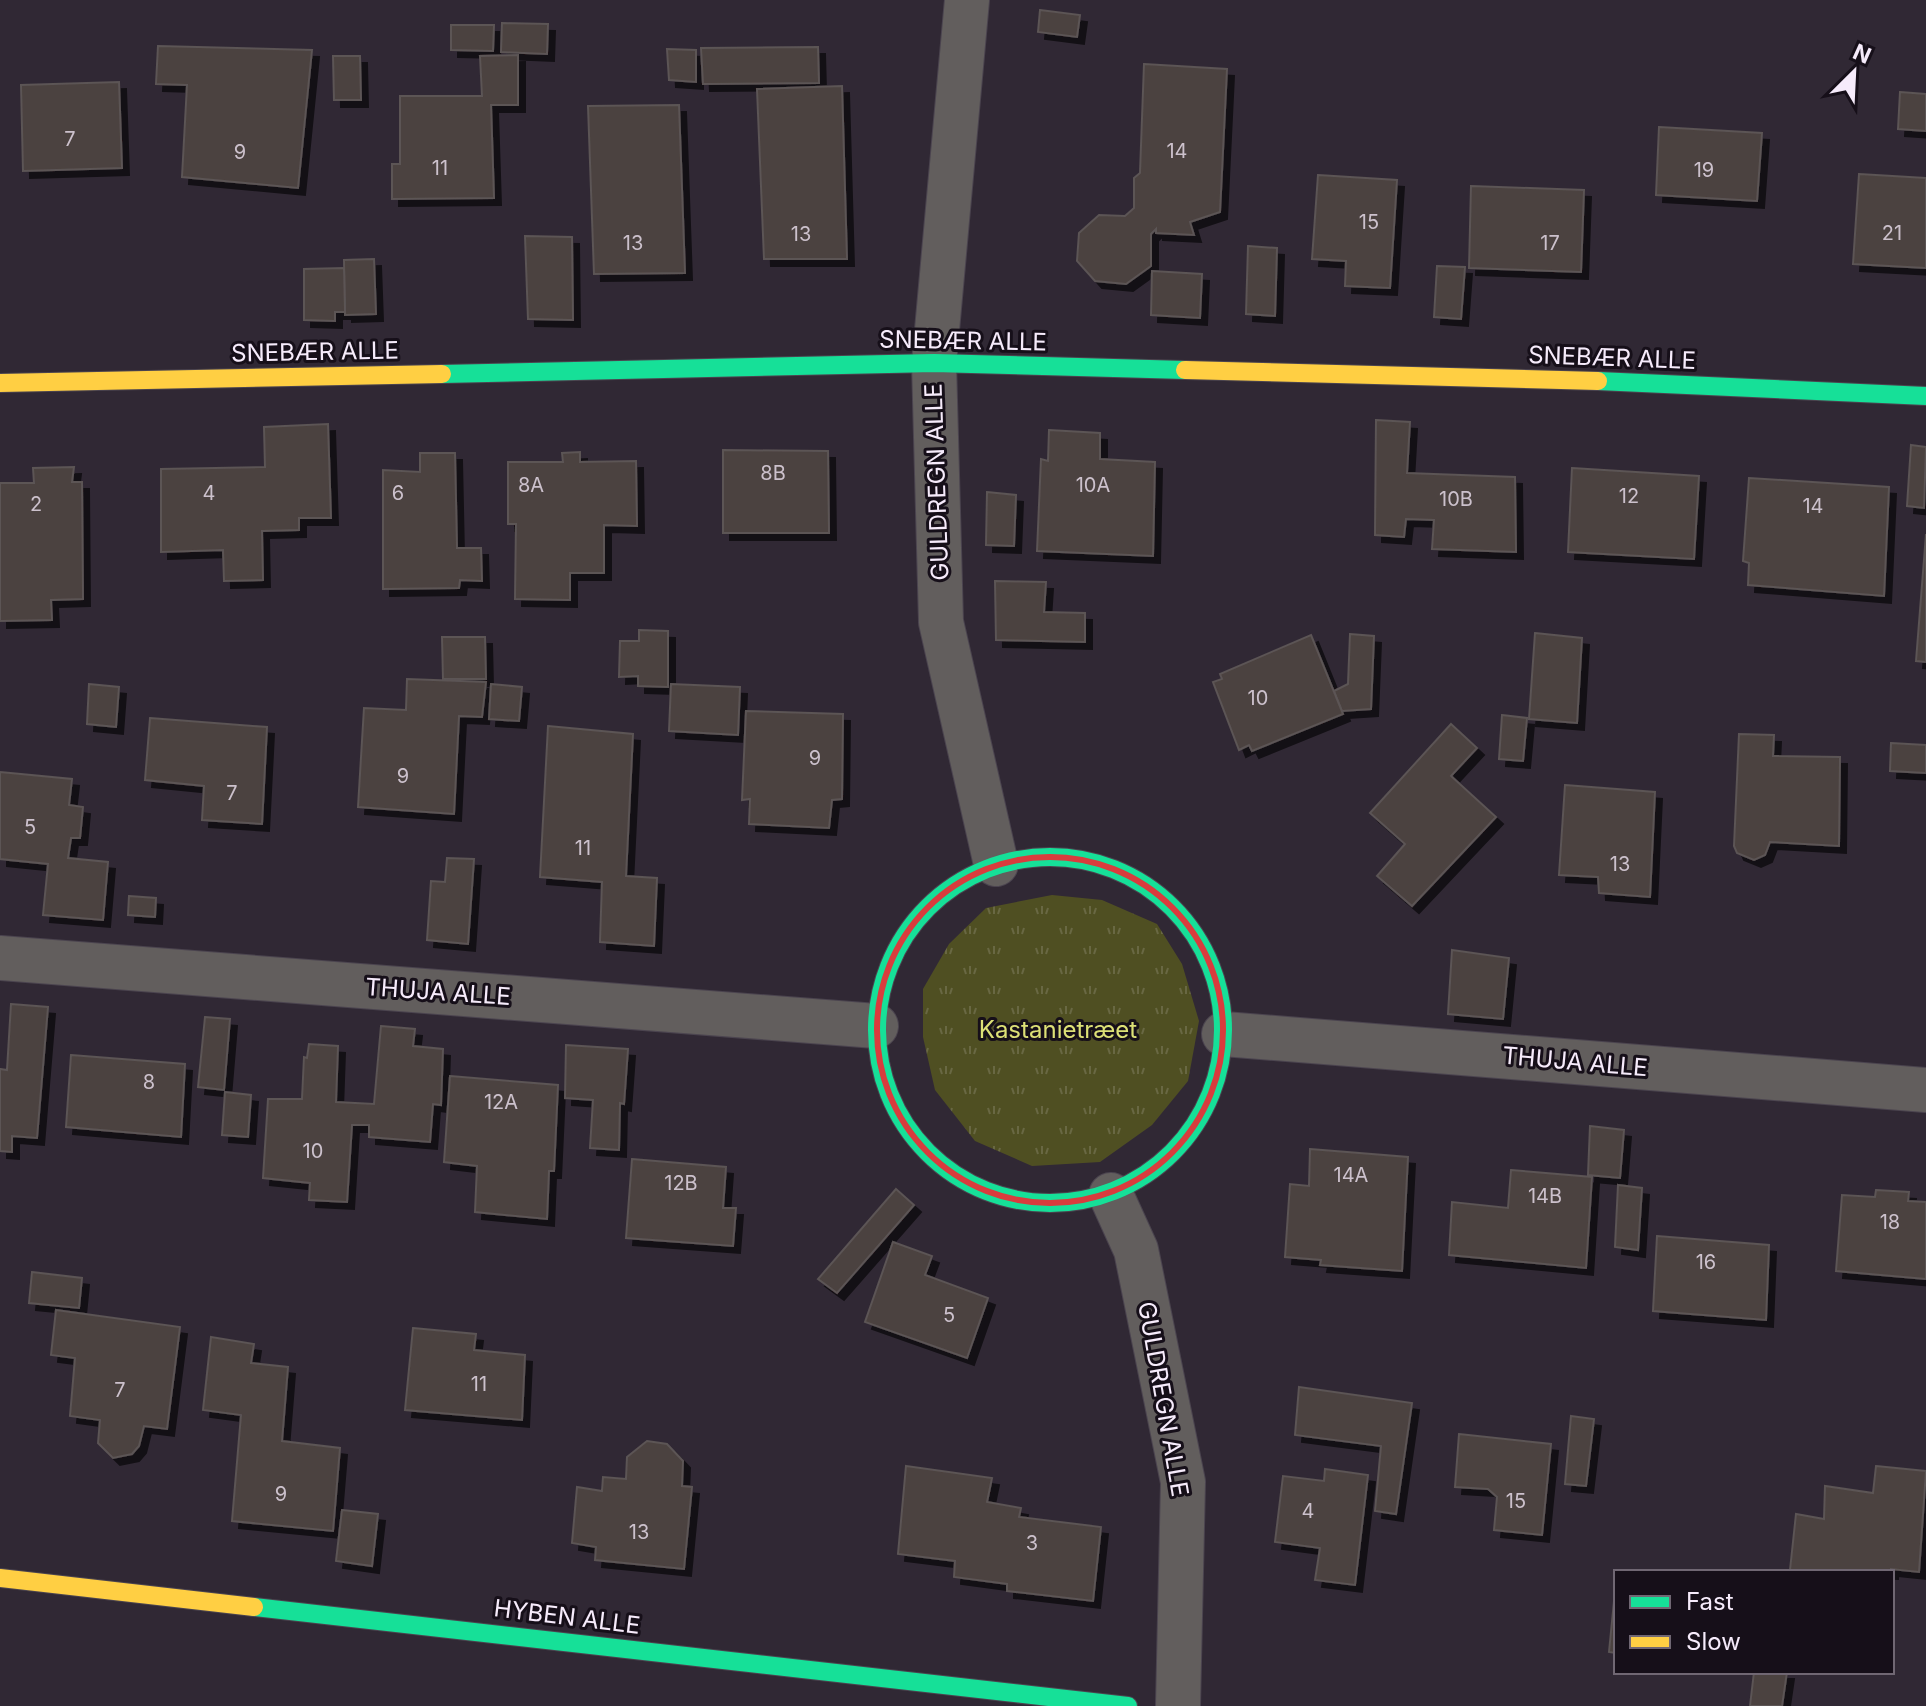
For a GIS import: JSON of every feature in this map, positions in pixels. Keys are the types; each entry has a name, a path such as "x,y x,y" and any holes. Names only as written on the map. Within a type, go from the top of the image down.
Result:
{"street":[{"name":"GULDREGN ALLE","path":"967,0 934,363 941,622 996,864"},
{"name":"SNEBÆR ALLE","path":"0,383 934,363 1731,385 1926,396"},
{"path":"1051,855 1105,865 1154,890 1193,930 1217,980 1224,1034 1214,1089 1187,1137 1145,1175 1111,1195 1043,1204 991,1194 946,1169 909,1132 885,1086 876,1026 882,980 907,929 946,889 996,864 1051,855"},
{"name":"THUJA ALLE","path":"0,958 876,1026"},
{"name":"THUJA ALLE","path":"1224,1034 1926,1090"},
{"name":"GULDREGN ALLE","path":"1111,1195 1136,1250 1183,1482 1178,1706"},
{"name":"HYBEN ALLE","path":"0,1578 1128,1706"}],"highlighted area":[{"path":"1051,855 1105,865 1154,890 1193,930 1217,980 1224,1034 1214,1089 1187,1137 1145,1175 1111,1195 1043,1204 991,1194 946,1169 909,1132 885,1086 876,1026 882,980 907,929 946,889 996,864"}],"green space":[{"name":"Kastanietræet","path":"1052,895 1102,900 1157,924 1182,964 1199,1021 1188,1081 1152,1125 1100,1162 1032,1166 975,1141 935,1090 923,1037 923,989 949,944 986,908"}],"building":[{"path":"1040,10 1080,15 1077,37 1038,32"},
{"path":"502,23 548,24 547,54 501,52"},
{"path":"451,25 494,25 493,51 451,50"},
{"path":"158,46 312,50 298,188 182,177 187,85 156,84"},
{"path":"818,47 819,83 703,84 701,48"},
{"path":"667,49 696,50 696,82 669,80"},
{"path":"518,55 518,105 491,105 494,198 392,199 392,164 400,164 400,96 482,96 480,56"},
{"path":"333,56 360,56 361,100 334,100"},
{"path":"1144,64 1227,69 1220,212 1190,222 1194,235 1156,233 1156,229 1151,234 1151,266 1126,284 1095,281 1077,261 1079,233 1099,215 1125,216 1134,208 1134,178 1140,173"},
{"path":"119,82 122,168 23,171 21,85"},
{"path":"842,86 847,259 764,259 757,89"},
{"path":"1900,92 1926,94 1926,131 1898,129"},
{"path":"679,105 685,273 594,274 588,106"},
{"path":"1659,127 1762,133 1757,201 1656,195"},
{"path":"1859,174 1926,178 1926,268 1853,264"},
{"path":"1318,175 1397,180 1390,288 1345,286 1346,261 1312,259"},
{"path":"1471,186 1584,190 1581,272 1469,268"},
{"path":"525,236 572,237 573,320 528,319"},
{"path":"1248,246 1277,248 1275,316 1246,314"},
{"path":"374,259 376,314 345,315 344,260"},
{"path":"1437,266 1465,267 1461,319 1434,317"},
{"path":"344,268 345,312 335,312 335,321 304,320 304,269"},
{"path":"1152,271 1202,274 1200,318 1151,315"},
{"path":"1376,420 1410,422 1407,473 1515,477 1516,552 1432,549 1434,520 1406,519 1404,537 1375,535"},
{"path":"328,424 331,518 299,518 299,530 262,531 263,580 224,581 223,550 161,552 161,469 265,467 264,427"},
{"path":"1049,430 1100,433 1100,459 1155,462 1153,556 1037,551 1041,459 1048,461"},
{"path":"1911,445 1926,447 1924,508 1907,506"},
{"path":"723,450 828,451 829,533 723,533"},
{"path":"580,452 580,462 636,461 637,526 604,525 604,573 570,573 570,600 515,599 516,524 508,524 508,462 563,462 562,453"},
{"path":"420,453 455,453 457,548 481,548 482,581 460,580 459,588 383,589 383,470 420,472"},
{"path":"74,467 72,482 82,482 83,599 51,600 52,620 0,621 0,483 34,483 33,468"},
{"path":"1572,468 1699,476 1694,559 1568,552"},
{"path":"1749,478 1889,487 1884,596 1748,585 1749,563 1743,561"},
{"path":"987,492 1016,495 1014,546 986,545"},
{"path":"1926,534 1926,662 1916,661"},
{"path":"995,581 1046,582 1044,612 1085,613 1085,642 996,640"},
{"path":"639,630 668,631 668,687 638,686 638,676 619,677 620,641 639,641"},
{"path":"1535,633 1582,638 1577,723 1529,719"},
{"path":"1350,634 1374,636 1371,709 1342,711 1334,691 1348,684"},
{"path":"1311,635 1343,714 1252,751 1249,745 1239,750 1213,682 1222,679 1220,674"},
{"path":"442,637 485,637 486,679 443,679"},
{"path":"407,679 486,682 482,717 459,716 454,814 358,807 364,708 406,710"},
{"path":"89,684 119,687 116,727 87,724"},
{"path":"491,684 522,687 519,721 489,719"},
{"path":"671,684 740,687 738,735 669,731"},
{"path":"746,711 843,714 842,799 832,800 829,828 749,824 750,799 742,800"},
{"path":"1502,715 1527,718 1523,761 1499,759"},
{"path":"150,718 267,727 262,824 202,820 204,786 145,780"},
{"path":"1451,724 1477,748 1451,776 1496,817 1412,906 1377,876 1405,844 1370,813"},
{"path":"548,726 633,734 626,876 657,878 654,946 600,942 602,882 540,877"},
{"path":"1739,734 1774,735 1773,756 1840,757 1839,846 1770,842 1765,855 1754,860 1737,853 1734,846"},
{"path":"1891,743 1926,745 1926,773 1890,771"},
{"path":"0,772 72,779 69,805 83,807 80,838 71,838 68,858 108,862 103,920 43,915 48,864 0,859"},
{"path":"1565,785 1655,792 1650,897 1599,893 1598,877 1559,875"},
{"path":"447,858 474,859 468,944 427,940 431,881 445,882"},
{"path":"129,896 156,898 155,917 128,915"},
{"path":"1452,950 1509,958 1503,1019 1448,1014"},
{"path":"11,1004 48,1007 37,1138 12,1136 12,1152 0,1151 0,1069 7,1070"},
{"path":"205,1017 230,1019 224,1090 198,1087"},
{"path":"381,1026 415,1029 413,1046 443,1049 441,1105 433,1104 430,1142 369,1137 369,1125 352,1125 347,1202 309,1200 310,1183 263,1178 268,1099 302,1099 304,1057 307,1058 309,1044 338,1046 336,1102 374,1104"},
{"path":"566,1045 628,1049 624,1104 620,1103 619,1150 590,1148 593,1100 565,1098"},
{"path":"71,1055 185,1064 181,1137 66,1127"},
{"path":"450,1076 558,1085 554,1171 549,1171 547,1219 475,1212 477,1166 444,1162"},
{"path":"225,1092 251,1095 248,1137 222,1135"},
{"path":"1590,1126 1624,1130 1620,1178 1588,1175"},
{"path":"1310,1149 1408,1157 1402,1271 1320,1265 1321,1260 1285,1257 1290,1184 1309,1186"},
{"path":"632,1159 726,1167 723,1208 736,1208 733,1246 626,1238"},
{"path":"1511,1170 1592,1177 1586,1268 1449,1255 1452,1202 1508,1208"},
{"path":"1618,1185 1642,1188 1638,1250 1615,1247"},
{"path":"896,1189 914,1205 837,1293 818,1279"},
{"path":"1876,1190 1909,1192 1908,1201 1926,1202 1926,1279 1836,1271 1842,1195 1875,1197"},
{"path":"1657,1236 1769,1245 1766,1320 1653,1311"},
{"path":"893,1242 932,1256 925,1275 988,1298 967,1358 865,1322"},
{"path":"32,1272 82,1278 79,1308 29,1303"},
{"path":"56,1310 180,1327 167,1429 144,1426 139,1446 132,1454 113,1458 98,1443 100,1420 70,1416 75,1358 51,1355"},
{"path":"413,1328 476,1334 474,1350 525,1355 522,1420 405,1410"},
{"path":"211,1337 254,1344 251,1363 288,1367 282,1441 340,1448 333,1531 232,1521 241,1415 203,1410"},
{"path":"1299,1387 1412,1403 1396,1514 1375,1511 1381,1446 1295,1435"},
{"path":"1571,1416 1594,1419 1586,1486 1565,1484"},
{"path":"1459,1434 1551,1444 1542,1535 1494,1530 1497,1497 1488,1489 1455,1487"},
{"path":"647,1441 667,1444 683,1461 682,1486 692,1487 684,1569 595,1560 596,1547 572,1543 577,1487 602,1491 603,1477 626,1479 627,1457"},
{"path":"906,1466 992,1478 987,1502 1021,1508 1019,1517 1101,1527 1093,1601 1007,1591 1007,1584 954,1577 955,1561 898,1554"},
{"path":"1876,1466 1926,1471 1919,1572 1891,1569 1790,1570 1796,1514 1824,1519 1825,1486 1873,1493"},
{"path":"1325,1469 1368,1475 1355,1585 1315,1580 1320,1548 1275,1542 1283,1476 1324,1481"},
{"path":"342,1510 378,1514 372,1566 336,1561"},
{"path":"1614,1601 1614,1653 1609,1652"},
{"path":"1754,1674 1787,1674 1782,1706 1750,1706"}],"traffic: fast":[{"path":"442,374 934,363 1185,370"},
{"path":"1598,381 1926,396"},
{"path":"1050,857 1084,860 1132,877 1160,896 1184,920 1203,948 1216,980 1223,1030 1220,1064 1203,1112 1184,1140 1160,1164 1132,1183 1100,1196 1050,1203 1016,1200 968,1183 940,1164 916,1140 897,1112 884,1080 877,1030 880,996 897,948 916,920 940,896 968,877 1000,864 1050,857"},
{"path":"254,1607 1128,1706"}],"traffic: slow":[{"path":"1185,370 1598,381"},
{"path":"0,383 442,374"},
{"path":"0,1578 254,1607"}]}
